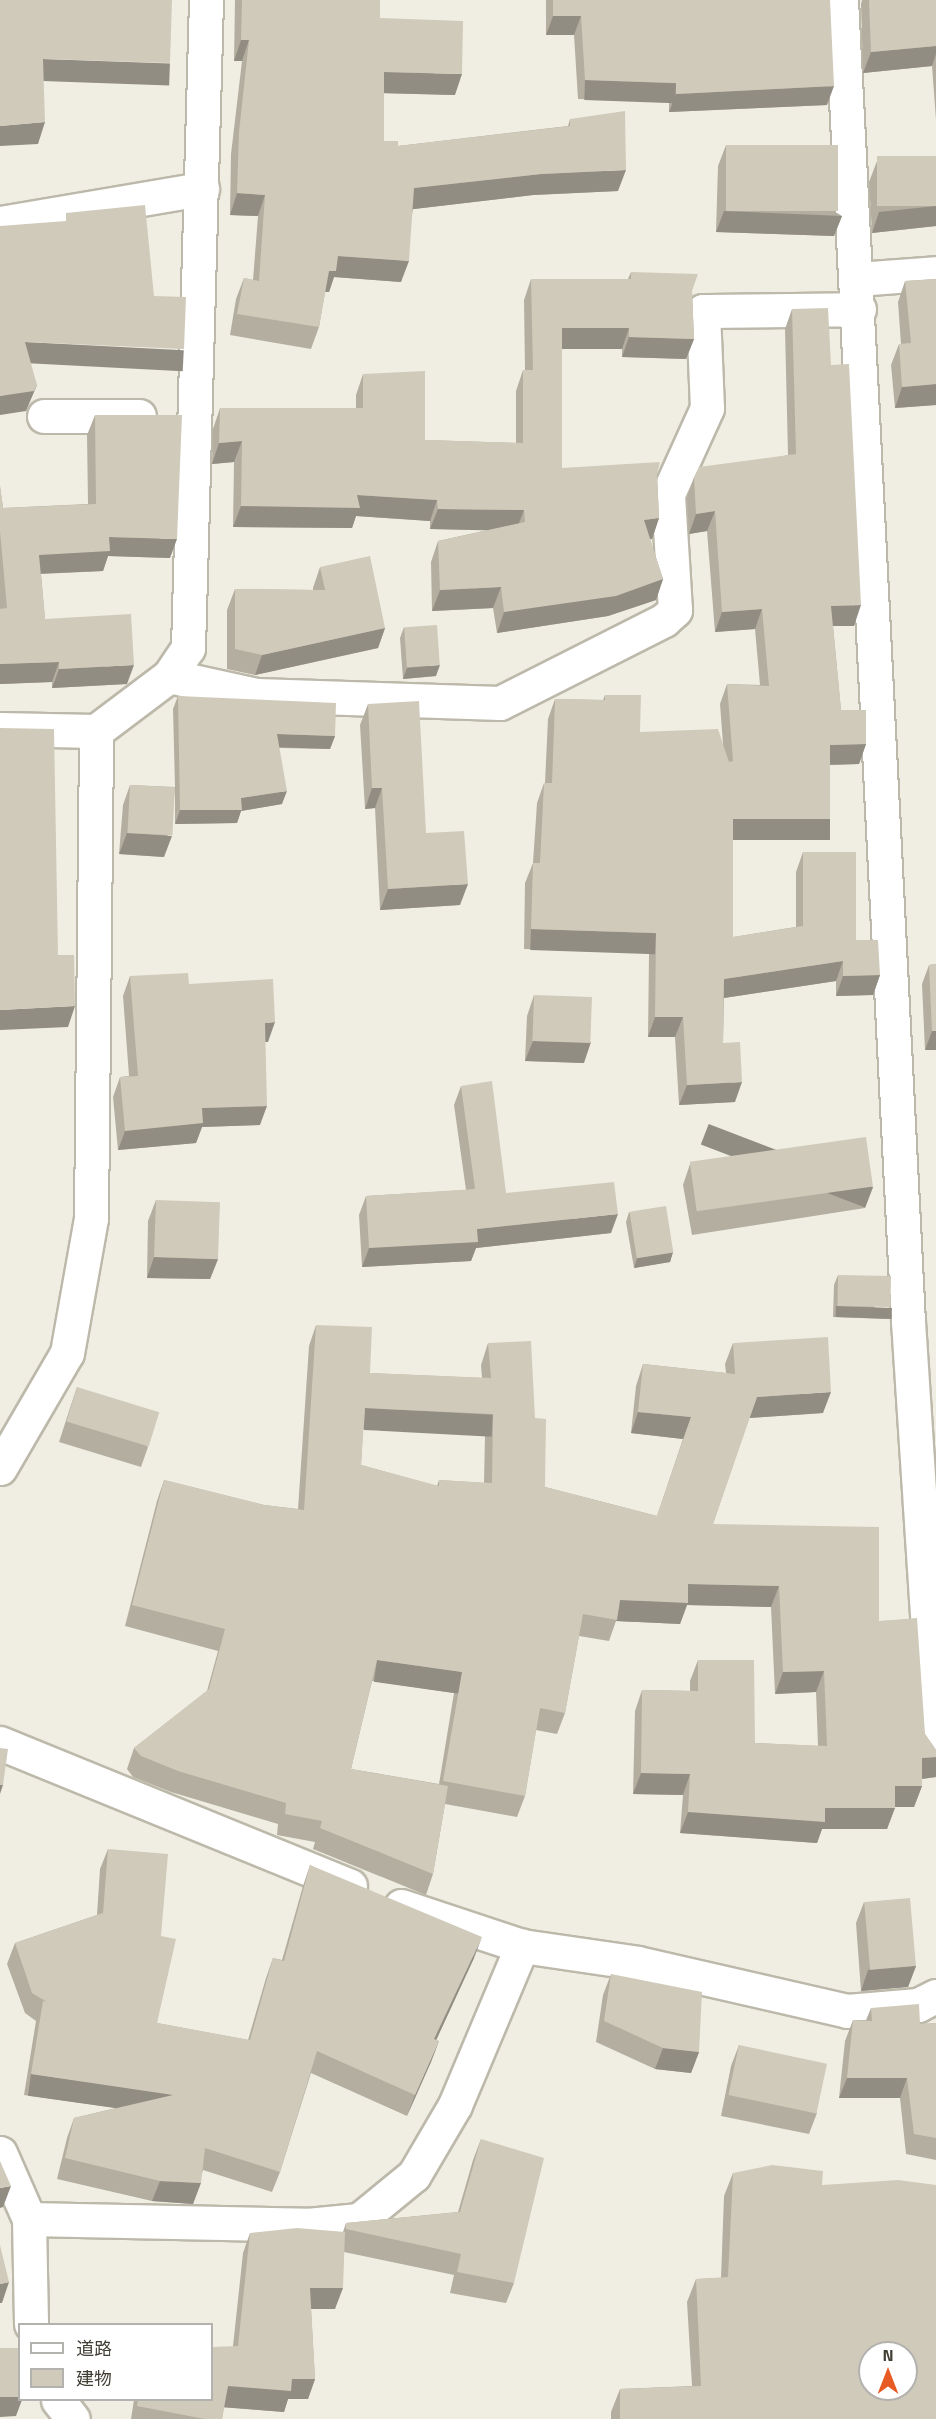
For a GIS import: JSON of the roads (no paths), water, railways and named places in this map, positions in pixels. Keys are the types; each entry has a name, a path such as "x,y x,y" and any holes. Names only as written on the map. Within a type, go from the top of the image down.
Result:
{"street":[{"path":"0,729 96,731 169,676 188,648 197,416 206,0"},
{"path":"841,0 924,1401 936,1754"},
{"path":"0,223 202,189"},
{"path":"169,676 257,695 500,703 664,620 675,610 668,494 707,408 703,311 858,294 936,273"},
{"path":"44,416 197,416"},
{"path":"4,1453 67,1353 91,1218 96,731"},
{"path":"0,1743 428,1916 522,1946 638,1963 848,2011 918,2005 936,1996"},
{"path":"29,2219 307,2225 359,2220 414,2175 455,2105 522,1946"},
{"path":"0,2153 29,2219 31,2323"},
{"path":"59,2401 73,2419"}]}
